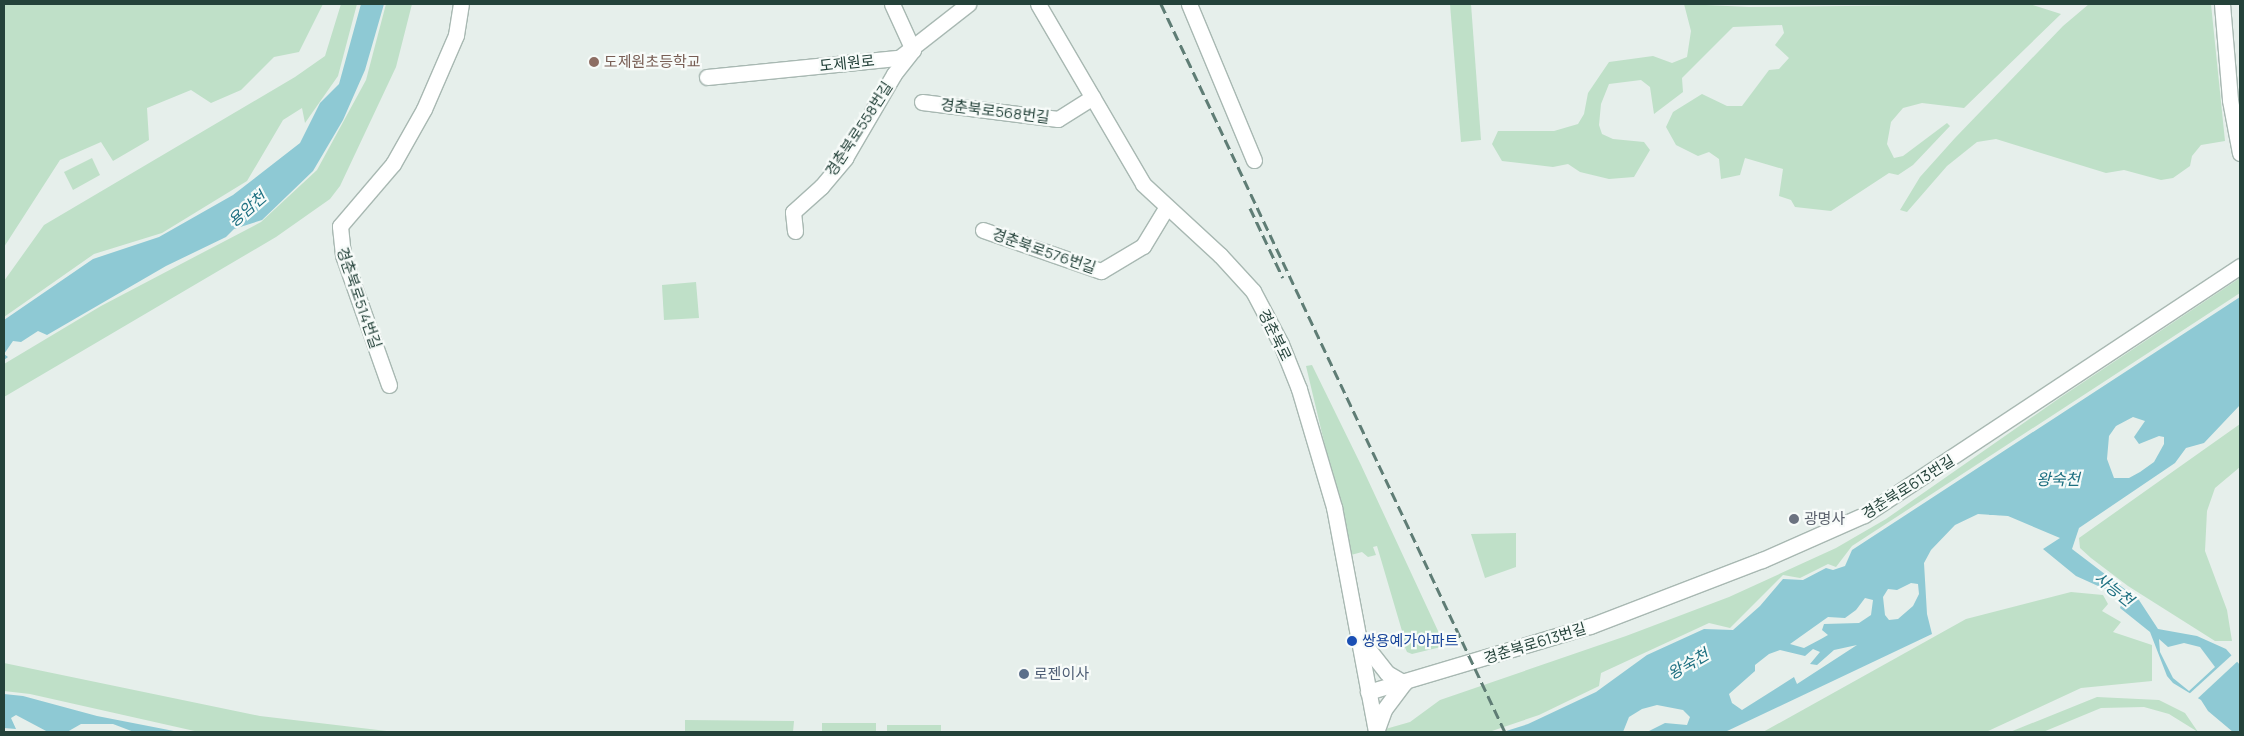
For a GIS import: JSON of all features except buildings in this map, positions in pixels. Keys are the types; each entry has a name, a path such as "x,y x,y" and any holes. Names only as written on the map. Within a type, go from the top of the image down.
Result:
{"street":[{"name":"경춘북로514번길","path":"389,385 342,255 340,226 393,164 424,109 456,35 461,4"},
{"path":"892,4 914,50"},
{"name":"도제원로","path":"707,77 900,58 914,50 968,4"},
{"name":"경춘북로","path":"1038,4 1143,184 1166,208 1220,255 1253,291 1281,344 1299,389 1334,507 1376,732"},
{"path":"1189,4 1254,160"},
{"path":"2222,4 2230,100 2240,153"},
{"name":"경춘북로558번길","path":"795,231 793,212 821,187 844,158 894,74 914,50"},
{"name":"경춘북로568번길","path":"922,102 1058,119 1093,97"},
{"name":"경춘북로576번길","path":"983,230 1101,271 1143,246 1166,208"},
{"name":"경춘북로613번길","path":"1368,692 1404,683 1590,626 1762,560 1864,515 2240,266"},
{"path":"1357,632 1369,654 1387,673 1404,683 1391,700 1376,732"}],"green space":[{"path":"4,4 323,4 299,52 274,57 241,90 211,103 191,90 147,108 149,140 113,161 101,142 60,160 4,247"},
{"path":"341,4 357,4 338,76 305,123 302,108 283,120 247,181 162,233 94,254 4,317 4,281 44,225 295,77 325,56"},
{"path":"386,4 412,4 396,67 340,186 330,199 276,237 4,397 4,364 101,306 261,222 317,170 366,80"},
{"path":"1450,4 1471,4 1481,140 1461,142"},
{"path":"1684,4 1749,7 2030,4 2061,14 1964,108 1922,103 1903,108 1891,122 1887,144 1894,158 1903,156 1947,123 1950,126 1913,165 1898,175 1889,173 1831,211 1795,207 1791,200 1779,196 1783,169 1745,158 1740,175 1721,179 1719,159 1709,152 1698,156 1676,145 1666,127 1673,112 1702,94 1727,106 1742,106 1769,70 1779,69 1789,58 1775,45 1784,33 1782,25 1733,27 1682,78 1683,92 1654,114 1650,87 1641,80 1609,84 1601,104 1599,125 1602,134 1613,139 1644,142 1650,150 1634,177 1609,179 1580,172 1568,164 1553,167 1502,161 1492,144 1498,131 1554,131 1578,124 1584,114 1588,93 1609,62 1653,56 1672,63 1687,57 1691,31"},
{"path":"2089,4 2211,4 2225,141 2201,145 2192,156 2190,166 2173,178 2161,180 2124,170 2106,173 1996,139 1977,142 1947,166 1907,212 1900,210 1920,177 1955,138 2063,26"},
{"path":"92,158 100,175 73,190 64,172"},
{"path":"2240,278 2240,293 1852,546 1836,567 1828,564 1800,578 1783,575 1730,628 1709,623 1601,673 1599,686 1539,715 1489,732 1375,732 1410,722 1440,700 1626,636 1729,597 1836,548 1886,519 2061,397"},
{"path":"696,282 699,318 664,320 662,285"},
{"path":"1312,365 1361,465 1445,646 1412,654 1407,652 1399,634 1402,631 1377,546 1373,547 1376,555 1368,557 1362,552 1351,555 1306,366"},
{"path":"2240,424 2240,467 2215,488 2207,511 2205,551 2227,610 2232,641 2215,641 2128,586 2091,558 2080,548 2079,538"},
{"path":"1516,533 1516,567 1485,578 1471,534"},
{"path":"2071,592 2103,595 2108,604 2102,611 2121,622 2113,632 2152,645 2152,681 2081,688 1986,732 1763,732 1966,619"},
{"path":"4,663 260,716 395,732 199,732 30,694 4,691"},
{"path":"2097,697 2159,700 2185,713 2198,732 2169,714 2144,707 2101,708 2043,732 2010,732"},
{"path":"685,720 794,721 793,732 685,732"},
{"path":"822,723 876,723 876,732 822,732"},
{"path":"887,725 941,725 941,732 887,732"}],"water":[{"name":"용암천","path":"361,4 384,4 365,70 343,120 313,171 262,220 234,229 226,237 166,266 47,335 38,331 21,342 13,341 4,354 4,320 93,259 159,237 233,195 300,143 320,103 339,84"},
{"name":"왕숙천","path":"2240,297 2240,405 2204,443 2186,448 2175,463 2079,528 2072,549 2139,600 2158,629 2197,636 2226,649 2240,665 2240,732 2233,732 2208,711 2201,700 2173,683 2167,676 2150,632 2120,608 2122,602 2118,595 2076,576 2043,549 2060,538 2008,516 1978,514 1955,525 1931,550 1924,563 1927,614 1932,634 1725,732 1647,732 1665,723 1687,725 1690,717 1683,710 1657,705 1642,709 1629,717 1623,732 1503,732 1528,724 1596,692 1647,655 1704,629 1733,630 1760,606 1783,579 1803,580 1826,568 1833,570 1845,566 1852,550","holes":["2133,417 2145,421 2134,437 2139,444 2159,436 2164,437 2164,444 2154,462 2129,478 2114,478 2107,459 2109,436 2116,426","1911,583 1918,584 1919,594 1913,606 1898,619 1889,620 1885,615 1883,597 1888,589 1897,590","1865,598 1873,600 1871,615 1859,623 1824,624 1822,630 1828,635 1804,648 1790,644 1828,617 1845,618 1856,610","2159,639 2168,647 2184,643 2200,647 2215,667 2189,691 2173,678 2160,652","1857,645 1797,684 1794,677 1742,710 1732,703 1729,694 1755,671 1755,665 1769,654 1780,650 1805,656 1813,649 1820,652 1810,664 1817,665 1834,650"]},
{"path":"4,694 23,696 97,716 179,732 134,732 113,724 81,724 67,732 48,732 16,715 11,718 16,729 4,728"}],"pier":[{"path":"2233,654 2239,660 2196,700 2188,695"}],"railway":[{"path":"1161,4 1505,732"},
{"path":"1250,208 1283,278"}],"place":[{"name":"도제원초등학교","path":"594,62"},
{"name":"광명사","path":"1794,519"},
{"name":"쌍용예가아파트","path":"1352,641"},
{"name":"로젠이사","path":"1024,674"}],"water label":[{"name":"사능천","path":"2114,589"}]}
